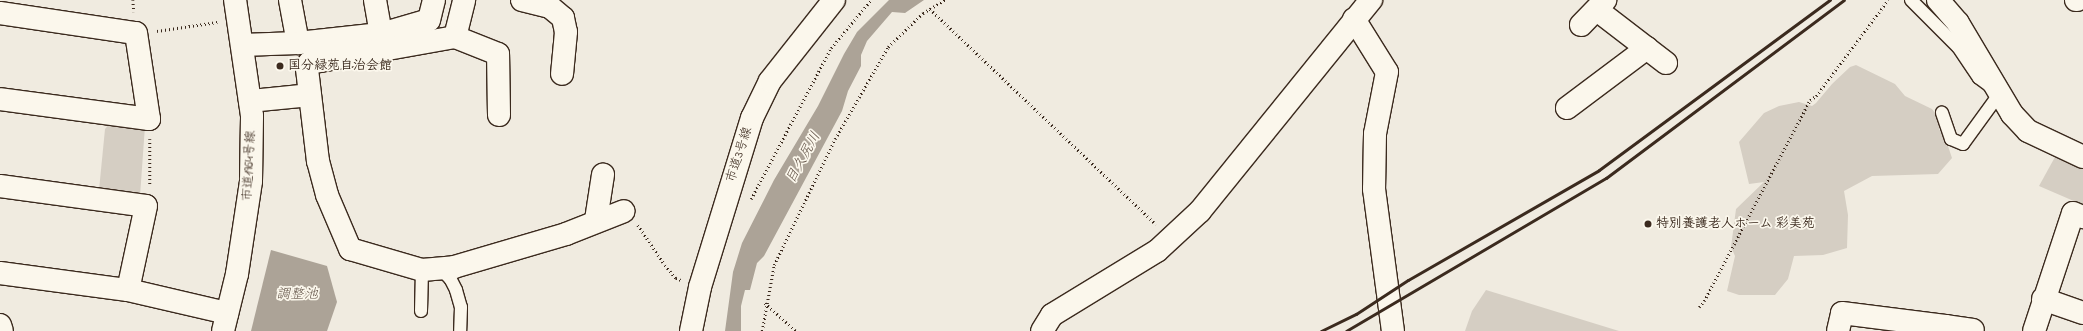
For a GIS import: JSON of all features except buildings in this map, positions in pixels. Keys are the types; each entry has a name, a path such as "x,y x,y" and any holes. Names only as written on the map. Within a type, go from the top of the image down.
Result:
{"street":[{"name":"市道1964号線","path":"225,322 241,252 251,181 250,101 235,0"},
{"path":"290,0 298,43"},
{"path":"375,0 381,34"},
{"path":"242,45 298,43 381,34 429,20 434,0"},
{"path":"455,37 464,0"},
{"path":"522,0 550,6 563,18 566,32 562,74"},
{"name":"市道3号線","path":"691,331 700,286 736,167 760,100 770,81 834,0"},
{"path":"1042,331 1052,315 1122,275 1157,252 1200,211 1328,55 1354,19 1371,0"},
{"path":"1938,0 1958,23 2012,114 2028,131 2083,157"},
{"path":"1581,25 1601,5 1646,48 1666,63"},
{"path":"0,13 136,33 149,119 0,99"},
{"path":"1354,19 1387,72 1376,134 1374,189 1386,262 1392,331"},
{"path":"499,115 498,54 455,37 309,63 307,69 318,161 327,195 350,249 431,269 454,267 566,234 596,220 624,211"},
{"path":"1579,105 1646,48"},
{"path":"250,101 310,95"},
{"path":"596,220 603,175"},
{"path":"0,186 146,206 128,290"},
{"path":"2034,331 2043,299 2072,213 2083,217"},
{"path":"0,273 128,290 225,322"},
{"path":"2043,299 2083,313"},
{"path":"1838,331 1842,313 1945,329 1973,330"},
{"path":"0,325 2,331"}],"lane":[{"path":"1911,0 1958,47 1979,78 2000,93 1963,144 1951,139 1942,113"},
{"path":"420,311 431,269 451,280 461,307 460,331"}],"path":[{"path":"750,200 831,48 871,0"},
{"path":"762,331 765,303 774,265 835,139 888,47 930,9 945,0"},
{"path":"1698,307 1704,301 1810,100 1816,96 1888,0"},
{"path":"930,9 1170,239"},
{"path":"136,33 222,21"},
{"path":"146,206 151,180 149,119"},
{"path":"624,211 635,221 676,278 700,286"},
{"path":"765,303 796,331"}],"shaded area":[{"path":"1856,65 1895,84 1905,96 1932,109 1939,118 1939,129 1947,143 1952,158 1938,174 1872,176 1844,191 1848,215 1847,248 1823,255 1794,256 1788,279 1775,295 1739,295 1727,291 1735,256 1731,247 1736,209 1764,182 1749,184 1739,142 1764,113 1779,106 1799,102 1812,106 1850,67"},
{"path":"112,121 145,126 140,196 99,190 105,129"},
{"path":"2055,157 2083,168 2083,205 2039,186"},
{"path":"1486,290 1619,331 1465,331 1472,311"}],"water":[{"name":"目久尻川","path":"889,0 924,0 905,13 892,12 867,41 861,55 861,66 848,91 842,111 764,256 757,263 750,290 745,290 741,306 741,331 725,331 733,272 742,243 774,180 818,106 844,54 857,32"},
{"name":"調整池","path":"271,250 327,266 337,302 327,331 251,331"}],"railway":[{"path":"1321,331 1356,314 1408,280 1599,170 1830,0"},
{"path":"1346,331 1606,178 1844,0"}],"place":[{"name":"国分緑苑自治会館","path":"280,66"},
{"name":"特別養護老人ホーム 彩美苑","path":"1648,224"}]}
